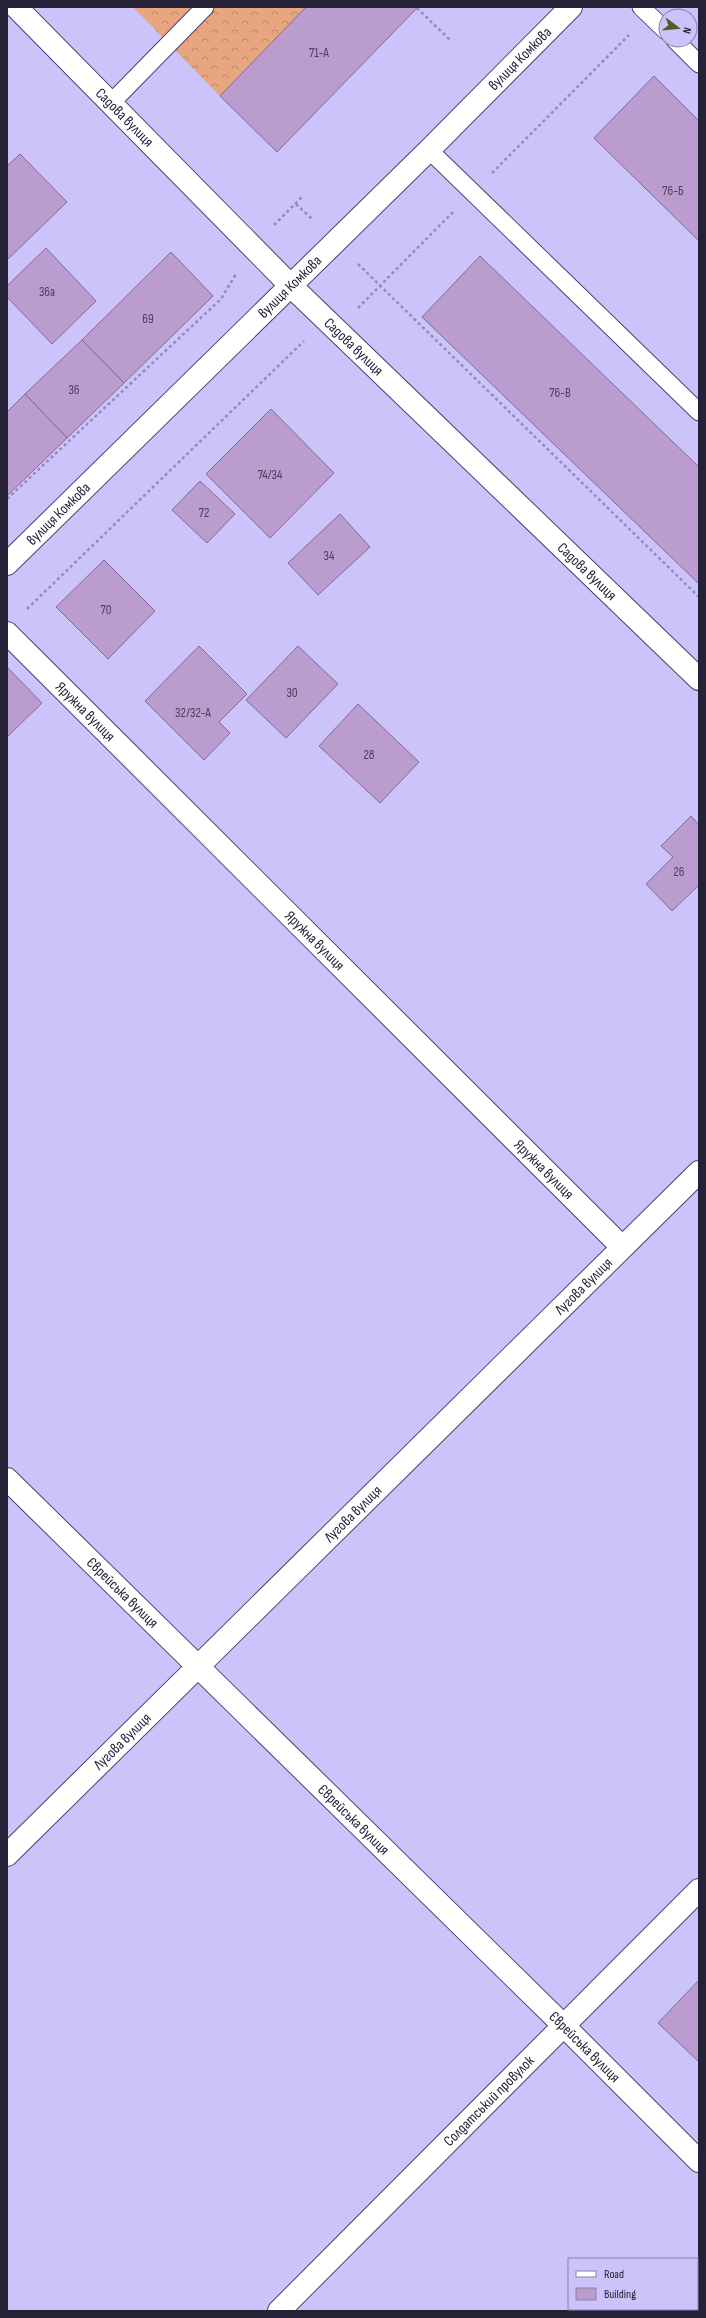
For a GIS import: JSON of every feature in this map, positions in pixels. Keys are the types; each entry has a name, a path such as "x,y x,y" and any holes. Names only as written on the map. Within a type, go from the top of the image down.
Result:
{"street":[{"name":"Садова вулиця","path":"16,7 291,286 699,679"},
{"name":"вулиця Комкова","path":"7,564 429,150 571,7"},
{"name":"Яружна вулиця","path":"7,633 622,1247"},
{"name":"Лугова вулиця","path":"7,1855 699,1172"},
{"name":"Єврейська вулиця","path":"7,1479 564,2026 699,2161"},
{"name":"Солдатський провулок","path":"279,2311 699,1890"}],"lane":[{"path":"111,103 205,7"},
{"path":"645,11 658,23"},
{"path":"683,48 699,64"},
{"path":"429,150 699,412"}],"path":[{"path":"417,8 451,41"},
{"path":"24,612 303,341 336,329 472,192 645,11"},
{"path":"7,499 221,299 252,247 303,196"},
{"path":"335,242 699,597"}],"green space":[{"path":"133,7 306,7 220,96"}],"building":[{"path":"306,7 418,7 277,152 220,96"},
{"path":"654,76 699,121 699,241 594,138"},
{"path":"20,154 67,202 7,260 7,166"},
{"path":"46,248 96,301 52,344 7,297 7,286"},
{"path":"171,252 213,296 124,383 82,340"},
{"path":"480,256 699,467 699,584 422,317"},
{"path":"82,340 124,383 67,438 25,394"},
{"path":"25,394 67,438 7,496 7,412"},
{"path":"271,409 334,473 270,538 206,474"},
{"path":"200,481 235,514 207,543 172,510"},
{"path":"340,514 370,547 318,595 288,563"},
{"path":"104,560 155,611 108,659 56,607"},
{"path":"199,646 247,694 219,722 230,733 204,760 145,701"},
{"path":"298,646 338,684 286,738 246,700"},
{"path":"7,667 42,703 7,737"},
{"path":"358,704 419,762 380,803 319,746"},
{"path":"691,816 699,825 699,885 672,911 646,884 673,857 661,846"},
{"path":"699,1980 699,2062 658,2023"}]}
